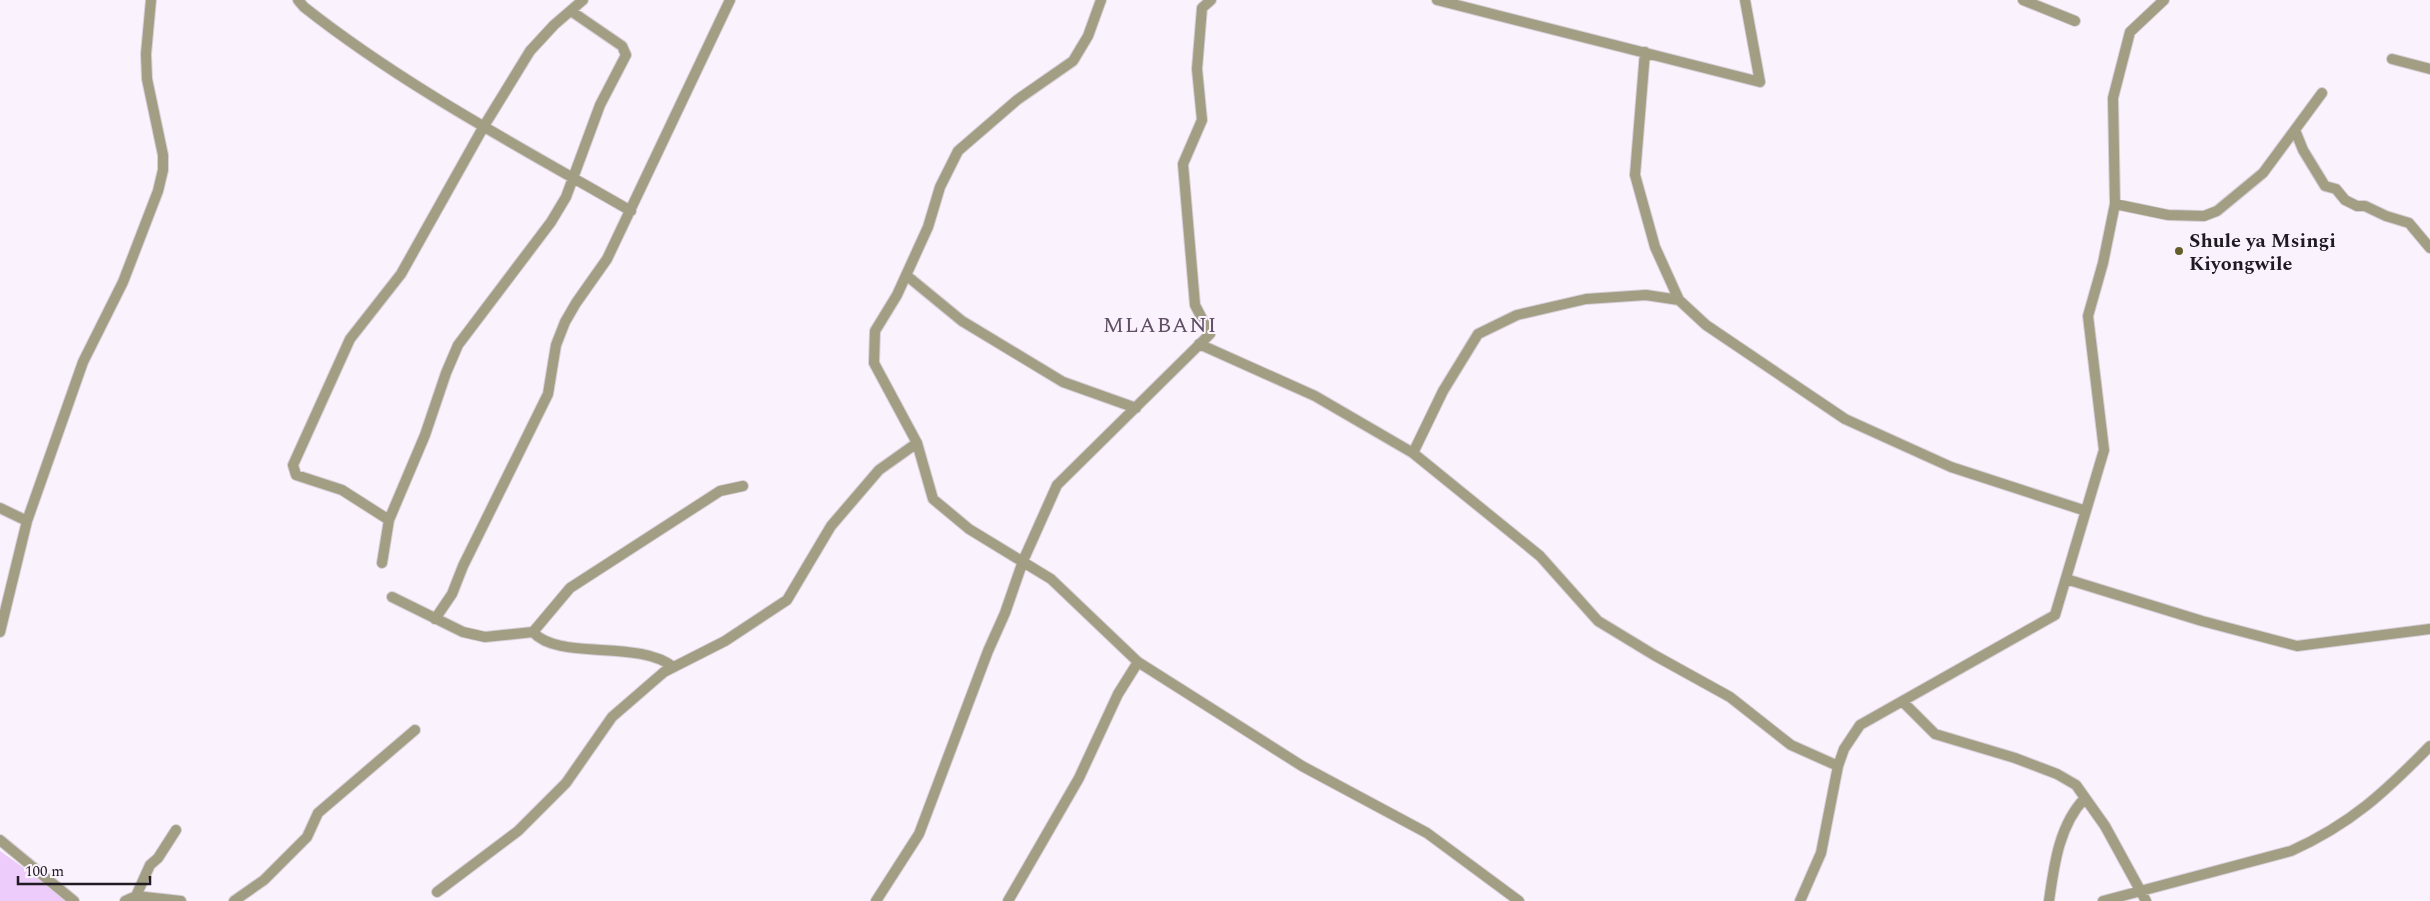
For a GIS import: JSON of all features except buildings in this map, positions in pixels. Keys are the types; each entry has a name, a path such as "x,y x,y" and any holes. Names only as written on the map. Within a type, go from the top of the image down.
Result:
{"street":[{"path":"0,632 27,521 83,362 123,282 158,191 163,170 163,155 147,79 146,54 150,0"},
{"path":"298,0 304,8 350,43 484,126 631,211"},
{"path":"389,520 342,490 296,475 293,465 350,339 401,274 484,126 530,51 554,24 583,0"},
{"path":"435,619 452,594 462,566 548,394 556,345 565,322 576,302 607,259 730,0"},
{"path":"1101,0 1088,36 1073,60 1017,100 958,151 940,186 928,227 906,275 875,331 874,363 917,443 933,499 969,529 1052,579 1138,662 1302,766 1426,833 1520,901"},
{"path":"876,901 919,834 988,650 1006,613 1023,561 1057,485 1210,334 1195,305 1183,164 1202,120 1197,69 1202,8 1211,0"},
{"path":"1437,0 1760,82 1746,0"},
{"path":"2023,0 2075,21"},
{"path":"1800,901 1821,854 1838,766 1844,749 1860,725 2055,615 2104,450 2088,316 2103,263 2115,204 2113,98 2130,32 2164,0"},
{"path":"382,563 389,520 425,435 446,373 458,345 551,222 566,197 600,105 626,55 622,46 571,11"},
{"path":"1645,52 1635,175 1655,247 1679,300 1706,325 1844,419 1951,467 2086,511"},
{"path":"2392,59 2430,69"},
{"path":"2115,204 2168,215 2204,216 2216,211 2263,173 2322,93"},
{"path":"2295,130 2303,150 2325,186 2336,188 2345,200 2357,206 2365,206 2386,216 2409,223 2430,248"},
{"path":"906,275 962,321 1063,382 1136,408"},
{"path":"1413,453 1443,391 1478,334 1517,315 1586,299 1646,295 1679,300"},
{"path":"1200,344 1315,396 1413,453 1540,556 1598,621 1654,655 1730,697 1790,745 1838,766"},
{"path":"437,892 518,831 566,783 612,717 664,672 725,641 787,600 831,526 880,470 917,443"},
{"path":"392,597 463,632 485,637 533,632 570,588 720,492 743,486"},
{"path":"0,508 27,521"},
{"path":"2066,579 2202,621 2297,646 2430,629"},
{"path":"533,632 538,639 551,645 614,650 665,660 673,667"},
{"path":"1008,901 1079,778 1118,694 1138,662"},
{"path":"1903,702 1934,734 2015,758 2057,774 2076,785 2105,826 2143,897"},
{"path":"234,901 264,880 307,837 318,813 414,730"},
{"path":"2103,901 2143,897 2291,851 2321,838 2384,793 2430,746"},
{"path":"2049,901 2059,845 2068,821 2085,798"},
{"path":"136,896 150,865 158,858 176,830"},
{"path":"0,840 74,901"},
{"path":"125,901 136,896 181,901"}],"shaded area":[{"path":"0,851 70,901 0,901"}],"place":[{"name":"Shule ya Msingi Kiyongwile","path":"2179,251"}],"district":[{"name":"MLABANI","path":"1160,324"}]}
